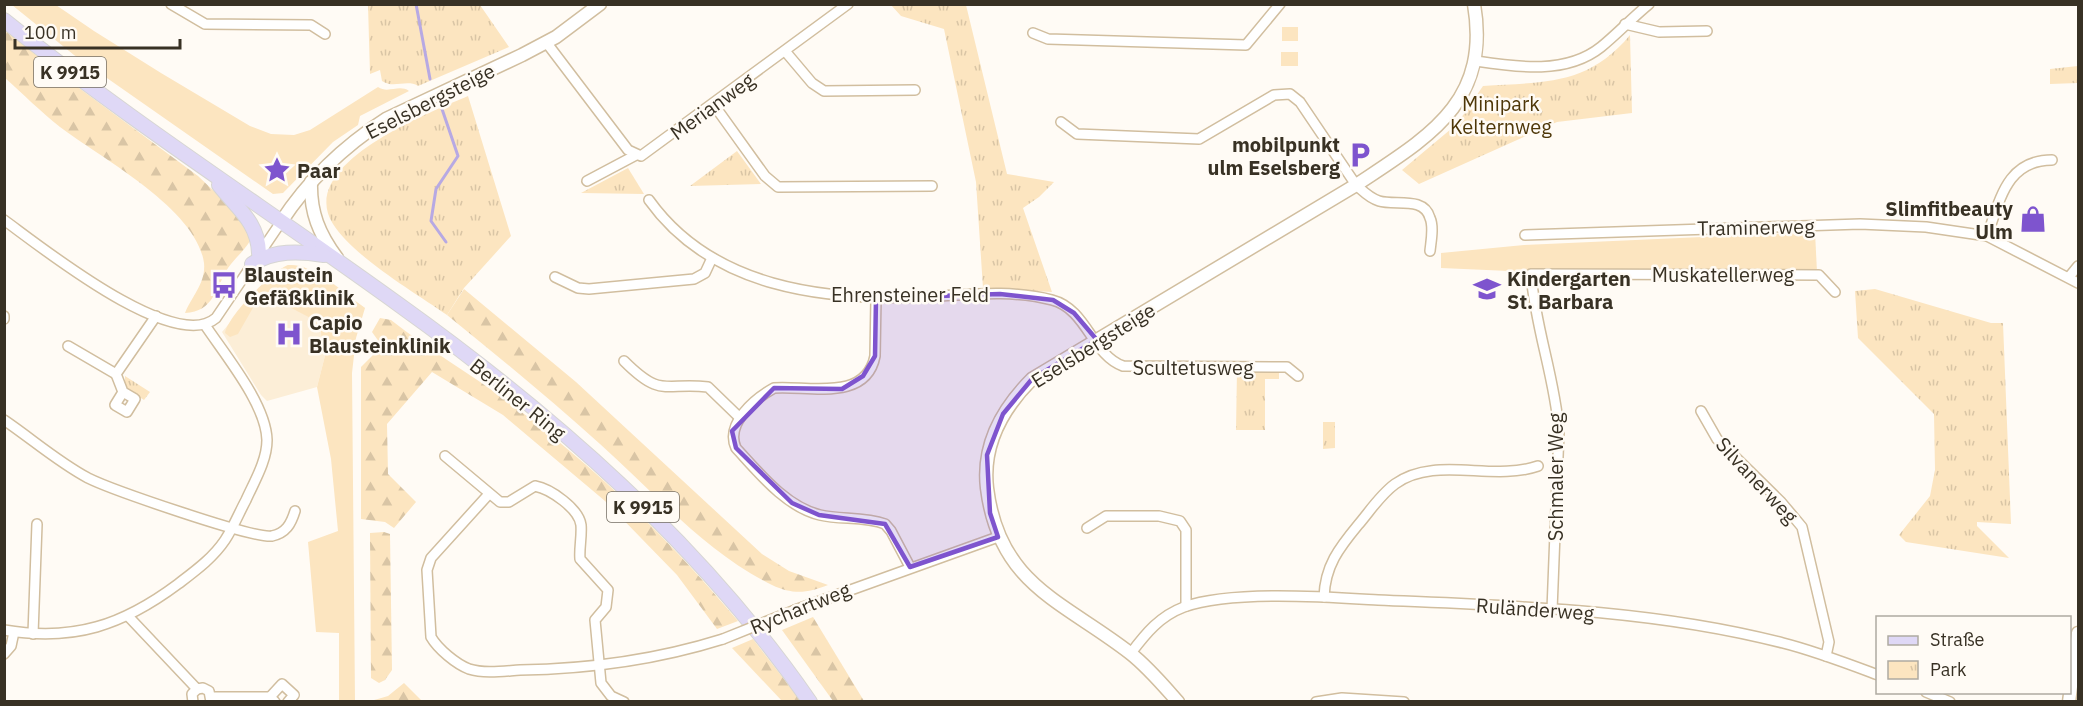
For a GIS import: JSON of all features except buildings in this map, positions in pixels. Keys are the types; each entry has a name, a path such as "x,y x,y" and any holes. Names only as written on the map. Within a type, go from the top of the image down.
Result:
{"main road":[{"name":"Berliner Ring","path":"4,20 56,62 213,176 400,305 536,412 637,501 730,596 810,702"},
{"path":"213,176 253,224 256,259 278,253 305,252 335,260"}],"street":[{"path":"171,4 205,24 311,25 325,34"},
{"name":"Eselsbergsteige","path":"281,222 311,182 348,145 386,119 546,42 600,4"},
{"name":"Merianweg","path":"587,181 636,155 646,154 848,4"},
{"path":"1033,33 1048,39 1246,45 1280,4"},
{"name":"Eselsbergsteige","path":"1178,702 1131,653 1077,618 1040,588 1006,553 990,513 986,478 987,455 1003,414 1015,396 1032,380 1356,184 1397,157 1447,116 1466,88 1476,61 1477,29 1474,4"},
{"path":"1476,61 1506,66 1554,66 1573,62 1599,48 1649,4"},
{"path":"1625,24 1659,32 1707,31"},
{"path":"546,42 628,150 636,155"},
{"path":"785,51 812,83 824,90 915,90"},
{"path":"1061,122 1077,134 1199,139 1274,95 1290,94 1300,102 1365,194 1382,202 1416,204 1426,209 1431,218 1430,251"},
{"path":"714,105 765,176 778,187 932,186"},
{"path":"1987,236 2008,182 2016,171 2039,160 2052,160"},
{"path":"311,182 310,200 314,220 335,260"},
{"name":"Ehrensteiner Feld","path":"649,200 672,228 712,258 747,275 790,288 836,296 876,298 1000,294 1053,300 1074,313 1097,340"},
{"path":"4,220 114,297 156,316 187,325 205,325 216,318 281,222"},
{"name":"Traminerweg","path":"1525,236 1860,224 1926,227 1987,236 2079,283"},
{"path":"555,277 578,288 694,279 705,273 712,258"},
{"path":"2070,278 2079,266"},
{"name":"Muskatellerweg","path":"1531,274 1819,274 1835,292"},
{"name":"Schmaler Weg","path":"1531,274 1534,309 1559,431 1552,610"},
{"path":"876,298 874,362 854,384 842,389 774,388 740,418 732,431 736,448 792,503 819,515 866,519 885,524 891,531 909,567"},
{"path":"116,374 156,316"},
{"path":"4,654 11,646 9,631 33,634 99,628 128,616 165,593 207,561 231,529 262,464 267,440 258,408 205,325"},
{"name":"Scultetusweg","path":"1097,340 1107,356 1123,366 1287,367 1298,376"},
{"path":"68,346 116,374 123,392"},
{"path":"624,361 641,376 662,388 708,387 740,418"},
{"name":"Silvanerweg","path":"1701,411 1717,439 1781,502 1802,527 1829,642 1826,656"},
{"path":"4,420 98,483 231,529 256,536 274,536 288,528 295,511"},
{"path":"445,456 488,495 500,502 509,502 528,488 544,488 572,508 579,518 580,560 608,590 606,607 595,620 604,690 624,702"},
{"path":"1324,597 1326,575 1340,548 1385,492 1401,480 1417,473 1433,471 1505,472 1538,466"},
{"name":"Rychartweg","path":"488,495 438,550 428,565 429,626 435,644 462,665 483,671 600,667 676,653 723,639 909,567 998,537"},
{"path":"1087,528 1106,516 1159,516 1180,521 1186,530 1186,606"},
{"path":"33,634 37,524"},
{"name":"Ruländerweg","path":"1131,653 1156,623 1186,606 1235,598 1324,597 1602,614 1722,630 1783,643 1876,674"},
{"path":"128,616 197,689"},
{"path":"2072,701 2079,633"},
{"path":"193,702 192,694 197,689 206,689 211,699 273,699 282,684 294,695 288,702"},
{"path":"1929,694 1950,702"},
{"path":"1316,702 1342,698 1404,702"}],"highlighted area":[{"path":"1000,294 1053,300 1074,313 1097,340 1032,379 1003,414 987,455 990,513 998,537 910,567 885,524 819,515 792,503 736,448 732,431 774,388 842,389 863,376 875,356 876,298"}],"shaded area":[{"name":"Capio Blausteinklinik","path":"288,265 302,266 313,272 365,308 329,340 317,387 267,401 222,332 271,274"}],"green space":[{"path":"12,5 56,5 161,73 250,126 271,134 294,135 310,130 378,87 386,90 401,88 409,91 360,116 358,125 333,142 283,193 273,194 74,55"},
{"path":"368,5 480,5 509,47 418,86 409,83 386,83 382,81 380,70 370,74"},
{"path":"891,5 966,5 1007,174 1054,182 1039,197 1023,208 1052,292 983,288 976,182 944,29 901,16"},
{"path":"1282,27 1298,27 1298,41 1282,41"},
{"path":"4,29 52,68 198,176 238,214 250,241 228,268 213,297 202,308 195,312 185,313 201,283 204,263 197,243 184,223 145,186 60,127 5,78"},
{"name":"Minipark Kelternweg","path":"1630,35 1632,113 1557,122 1419,184 1402,170 1457,124 1483,86 1545,82 1581,72 1598,64 1614,52"},
{"path":"1281,52 1298,52 1298,66 1281,66"},
{"path":"2078,66 2078,83 2050,84 2050,69"},
{"path":"468,96 511,236 464,288 447,315 355,249 333,224 326,202 333,181 349,161 399,128"},
{"path":"737,151 761,184 690,186"},
{"path":"628,168 644,194 581,193"},
{"path":"1815,232 1817,272 1530,272 1441,268 1441,253 1524,245"},
{"path":"288,265 298,266 319,274 365,308 356,338 352,373 355,701 339,701 339,633 316,632 308,542 338,531 331,459 317,387 329,340 322,341 320,323 276,300 254,306 238,334 230,337 225,333 234,316 252,295"},
{"path":"464,289 576,382 762,554 789,571 828,585 800,592 780,588 748,571 703,539 581,427 447,315"},
{"path":"1875,289 1991,323 2003,323 2011,524 1977,522 1977,526 2009,558 1906,542 1899,535 1930,496 1935,470 1934,414 1858,338 1855,291"},
{"path":"380,318 391,320 539,425 629,504 685,561 738,621 717,629 677,575 605,501 503,415 432,372 387,424 388,474 416,502 394,528 385,522 361,519 361,367 382,346 372,332"},
{"path":"1237,370 1270,370 1279,373 1279,379 1265,379 1265,430 1236,430"},
{"path":"125,376 150,392 144,400 125,388"},
{"path":"1323,422 1335,422 1335,448 1323,449"},
{"path":"370,533 390,534 392,670 385,680 379,683 371,678"},
{"path":"813,617 864,701 833,701 782,630"},
{"path":"753,639 801,701 782,701 732,648"},
{"path":"404,683 422,701 371,701 388,696"}],"waterway":[{"path":"416,4 430,79"},
{"path":"442,109 458,156 436,189 431,221 446,242"}],"place":[{"name":"mobilpunkt ulm Eselsberg","path":"1360,155"},
{"name":"Paar","path":"277,170"},
{"name":"Slimfitbeauty Ulm","path":"2033,219"},
{"name":"Blaustein Gefäßklinik","path":"224,285"},
{"name":"Kindergarten St. Barbara","path":"1487,289"},
{"name":"Capio Blausteinklinik","path":"289,334"}]}
